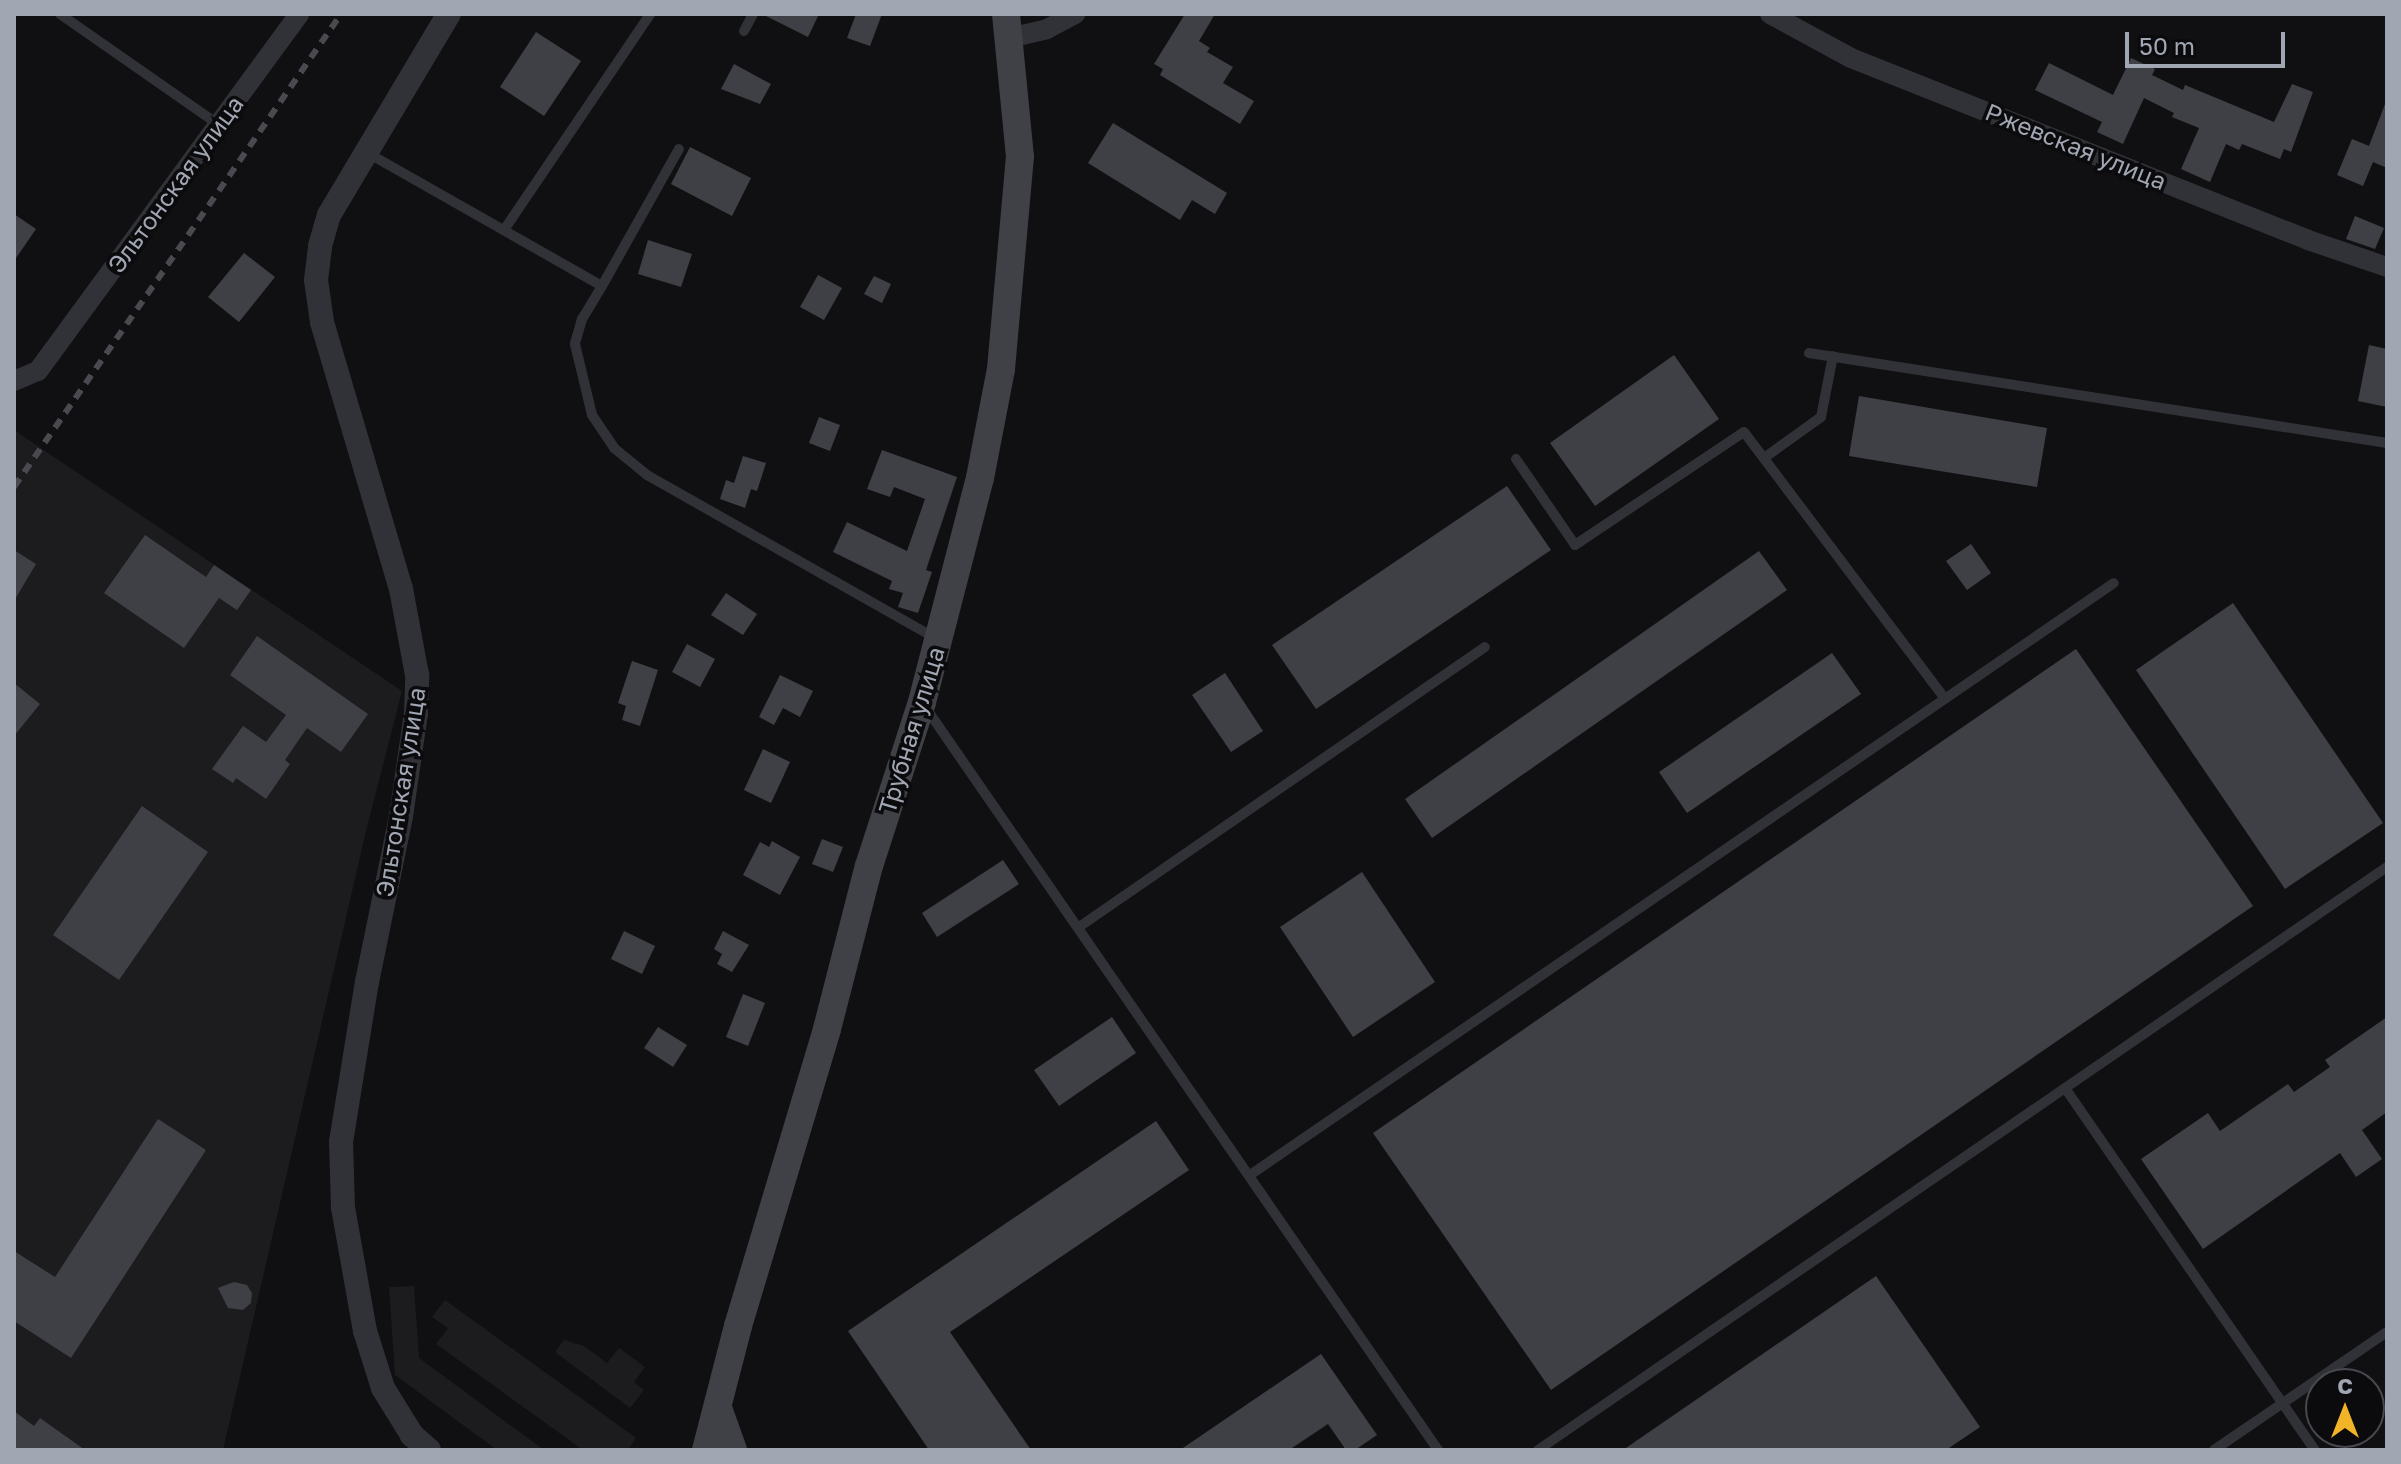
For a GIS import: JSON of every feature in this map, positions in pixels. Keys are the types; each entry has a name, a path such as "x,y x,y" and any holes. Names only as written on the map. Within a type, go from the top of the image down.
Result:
{"main road":[{"name":"Трубная улица","path":"706,1450 869,866 922,702 980,478 1001,369 1020,157 1007,26"},
{"path":"718,1408 733,1450"}],"street":[{"name":"Эльтонская улица","path":"14,381 38,371 299,14"},
{"name":"Эльтонская улица","path":"429,1450 412,1435 383,1388 365,1331 343,1208 341,1142 367,982 401,816 416,713 417,675 401,589 322,322 316,280 320,246 329,215 364,151 449,14"},
{"name":"Трубная улица","path":"1007,26 1047,29 1075,14"},
{"name":"Ржевская улица","path":"1770,14 1851,58 2308,240 2387,267"}],"lane":[{"path":"60,14 219,125"},
{"path":"504,230 650,14"},
{"path":"744,31 753,14"},
{"path":"679,149 582,319 575,344 592,415 614,448 647,475 939,640"},
{"path":"364,151 602,286"},
{"path":"1809,353 2387,443"},
{"path":"1764,458 1821,417 1833,356"},
{"path":"1516,459 1575,545 1744,432 1945,699"},
{"path":"1250,1175 2114,583"},
{"path":"1079,927 1485,647"},
{"path":"922,702 1438,1450"},
{"path":"1538,1450 2387,867"},
{"path":"2065,1088 2315,1450"},
{"path":"2214,1450 2387,1332"}],"shaded area":[{"path":"14,430 402,691 366,831 223,1450 14,1450"},
{"path":"414,1286 419,1358 544,1450 497,1450 395,1375 389,1287"},
{"path":"445,1300 636,1438 628,1450 583,1450 436,1344 448,1328 432,1317"},
{"path":"564,1340 584,1346 607,1363 619,1348 645,1367 634,1382 644,1390 630,1408 555,1352"}],"building":[{"path":"762,14 819,14 808,37"},
{"path":"856,14 882,14 870,46 847,38"},
{"path":"1185,14 1215,14 1199,41 1210,48 1207,52 1233,67 1223,83 1254,101 1240,124 1160,75 1163,69 1154,64"},
{"path":"536,32 581,61 544,116 500,87"},
{"path":"2131,58 2155,69 2152,75 2183,90 2185,85 2274,122 2292,84 2313,92 2291,152 2284,149 2280,159 2242,144 2239,150 2226,144 2210,182 2181,169 2199,128 2172,117 2174,113 2144,98 2123,144 2097,132 2102,122 2035,90 2049,63 2113,95"},
{"path":"734,64 771,84 760,104 721,89"},
{"path":"2385,104 2387,168 2373,162 2363,186 2337,175 2352,139 2369,146"},
{"path":"1113,123 1227,193 1215,214 1192,200 1180,220 1088,163"},
{"path":"690,147 751,178 732,216 671,184"},
{"path":"14,214 36,229 14,261"},
{"path":"2355,216 2384,228 2375,249 2346,239"},
{"path":"648,240 692,254 681,287 638,274"},
{"path":"244,253 275,277 239,322 208,297"},
{"path":"818,275 842,288 824,320 800,307"},
{"path":"874,276 891,284 882,303 864,294"},
{"path":"2369,345 2387,349 2387,407 2358,401"},
{"path":"1674,355 1719,419 1595,506 1550,443"},
{"path":"1859,396 2047,428 2037,487 1849,456"},
{"path":"819,417 840,425 830,451 809,443"},
{"path":"882,450 957,477 926,570 932,572 918,613 898,607 903,593 889,589 892,581 833,552 847,522 907,551 925,499 894,487 890,497 867,489"},
{"path":"743,456 766,463 757,491 751,489 745,508 720,499 726,480 734,483"},
{"path":"1507,486 1551,550 1316,709 1272,645"},
{"path":"145,535 206,577 214,565 251,590 237,610 219,598 184,648 104,593"},
{"path":"1971,544 1991,573 1967,590 1946,561"},
{"path":"14,550 36,564 14,601"},
{"path":"1759,551 1787,590 1432,838 1405,799"},
{"path":"726,593 757,614 743,635 711,615"},
{"path":"2233,603 2383,823 2285,889 2136,670"},
{"path":"257,636 368,714 341,752 307,728 285,760 290,764 266,799 236,778 233,783 212,769 243,726 266,742 286,715 230,675"},
{"path":"687,644 715,659 700,687 672,672"},
{"path":"2076,649 2253,906 1551,1390 1373,1133"},
{"path":"1832,653 1861,694 1687,813 1659,772"},
{"path":"632,661 658,670 640,726 622,720 626,706 618,703"},
{"path":"1225,673 1263,731 1231,752 1192,695"},
{"path":"780,675 813,691 800,717 783,708 774,725 759,717"},
{"path":"14,683 40,704 14,736"},
{"path":"763,749 790,762 771,803 744,790"},
{"path":"142,806 208,852 119,980 53,935"},
{"path":"822,839 843,847 833,872 812,864"},
{"path":"772,841 800,857 780,895 743,875 760,842 769,847"},
{"path":"1003,860 1019,884 937,937 922,913"},
{"path":"1362,872 1435,982 1353,1037 1280,927"},
{"path":"624,931 655,946 642,974 611,959"},
{"path":"723,931 749,945 732,972 717,964 722,954 714,949"},
{"path":"743,994 765,1003 748,1046 726,1037"},
{"path":"1112,1017 1136,1053 1059,1106 1034,1070"},
{"path":"2387,1017 2387,1112 2362,1130 2382,1159 2356,1177 2340,1153 2203,1249 2141,1159 2208,1113 2220,1131 2288,1084 2294,1092 2330,1067 2325,1060"},
{"path":"658,1027 687,1045 673,1067 644,1048"},
{"path":"158,1119 206,1150 71,1358 14,1321 14,1251 55,1277"},
{"path":"1156,1121 1189,1170 950,1332 1031,1450 929,1450 848,1331"},
{"path":"1876,1276 1980,1427 1946,1450 1623,1450"},
{"path":"234,1282 247,1285 252,1293 251,1303 243,1310 228,1308 218,1288"},
{"path":"1321,1354 1377,1435 1355,1450 1346,1450 1328,1424 1289,1450 1180,1450"},
{"path":"14,1411 34,1426 40,1418 85,1450 14,1450"}],"railway":[{"path":"14,487 341,14"}]}
